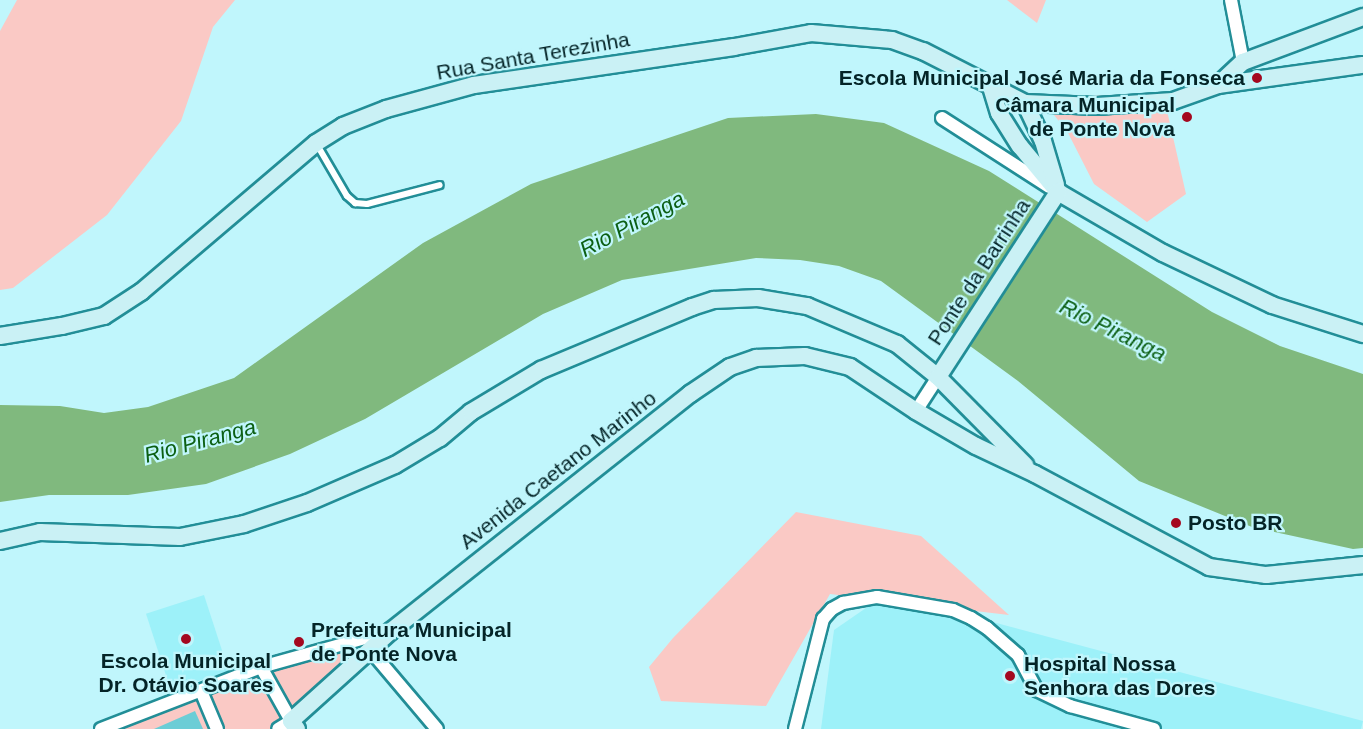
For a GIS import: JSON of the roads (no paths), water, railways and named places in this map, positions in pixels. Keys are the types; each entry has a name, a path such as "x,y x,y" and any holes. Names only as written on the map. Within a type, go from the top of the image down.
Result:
{"street":[{"path":"1231,0 1243,62"},
{"path":"1218,85 1243,62 1363,17"},
{"name":"Rua Santa Terezinha","path":"0,336 62,326 104,316 141,292 316,143 343,126 386,109 474,85 734,47 811,33 892,40 923,51 1025,103"},
{"path":"1056,196 1043,141 1025,103 1097,106 1173,101 1218,85 1363,65"},
{"path":"991,87 999,113 1056,196"},
{"path":"942,118 1056,196 1162,253 1272,305 1363,334"},
{"name":"Ponte da Barrinha","path":"938,377 1056,196"},
{"path":"0,541 40,532 180,537 244,524 307,504 395,465 440,438 471,412 542,370 692,307 714,300 758,298 807,306 897,344 938,377 1035,474 1209,567 1266,575 1363,565"},
{"name":"Avenida Caetano Marinho","path":"102,729 261,667 391,631 690,394 718,374 741,362 787,355 834,362 850,367 916,411 976,446 1035,474"},
{"path":"916,411 938,377"},
{"path":"795,729 823,619 832,609 843,603 877,597 952,610 971,618 987,628 1018,655 1037,690 1070,706 1154,729"},
{"path":"261,667 289,726 391,631"},
{"path":"370,651 437,729"},
{"path":"201,691 217,729"}],"lane":[{"path":"316,143 347,196 355,203 367,204 440,185"}],"water":[{"name":"Rio Piranga","path":"816,114 884,123 989,171 1212,312 1280,346 1363,374 1363,548 1353,549 1252,527 1139,481 1018,381 881,281 839,266 800,260 756,258 622,280 543,314 365,419 290,454 206,484 128,495 49,495 0,502 0,405 60,406 104,413 148,407 234,378 423,243 531,184 728,118"}],"place":[{"name":"Escola Municipal José Maria da Fonseca","path":"1257,78"},
{"name":"Câmara Municipal de Ponte Nova","path":"1187,117"},
{"name":"Posto BR","path":"1176,523"},
{"name":"Escola Municipal Dr. Otávio Soares","path":"186,639"},
{"name":"Prefeitura Municipal de Ponte Nova","path":"299,642"},
{"name":"Hospital Nossa Senhora das Dores","path":"1010,676"}]}
